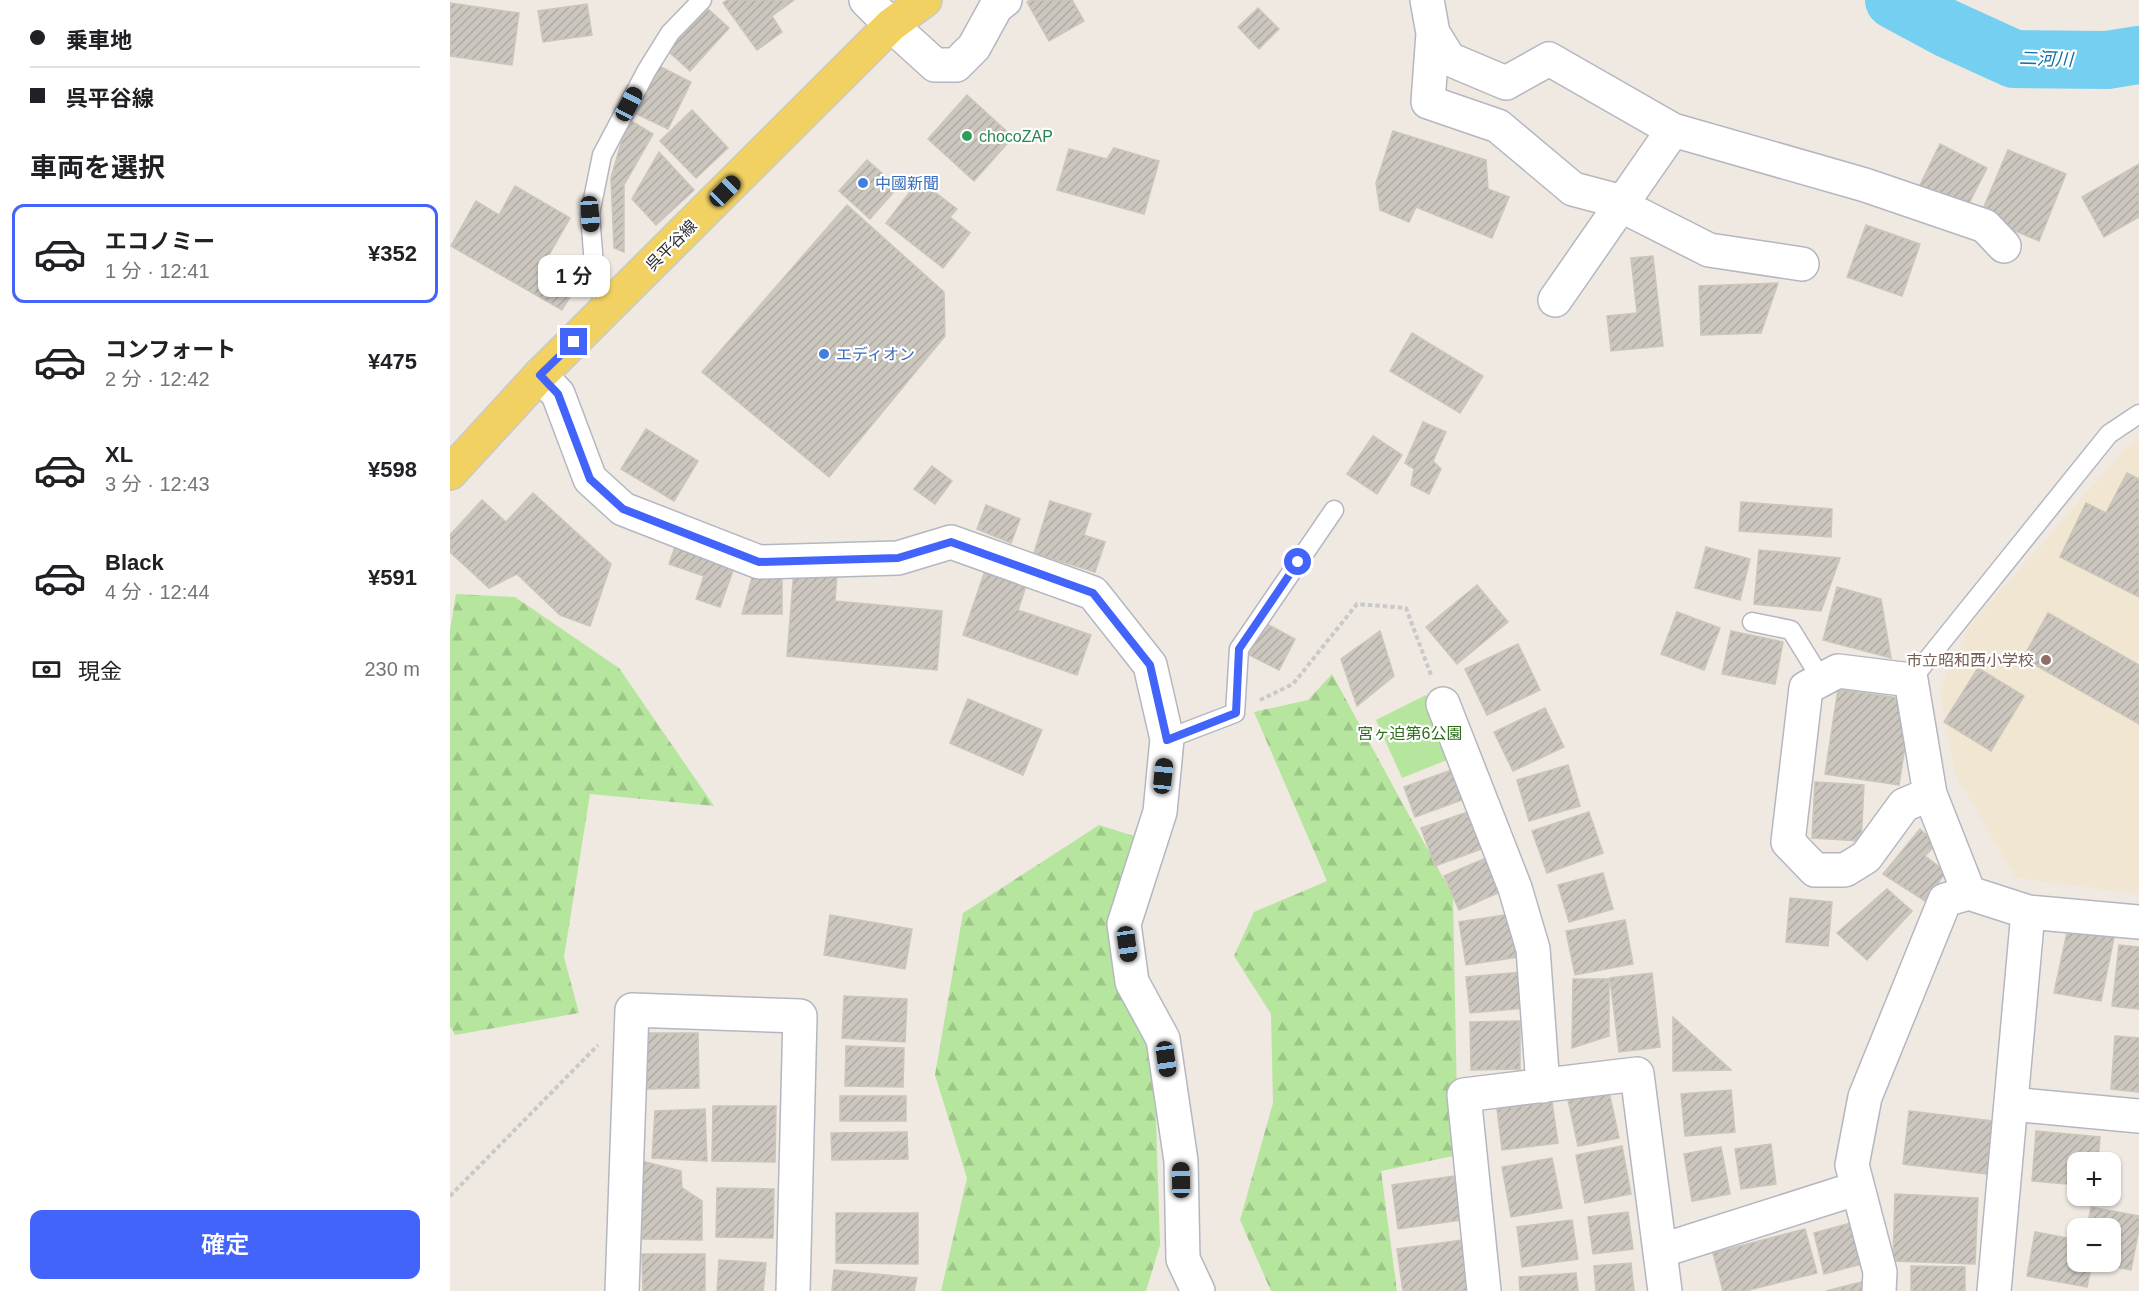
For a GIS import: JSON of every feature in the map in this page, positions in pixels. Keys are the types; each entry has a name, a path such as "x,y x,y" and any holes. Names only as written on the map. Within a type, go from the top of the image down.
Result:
{"main road":[{"name":"呉平谷線","path":"450,472 540,375 891,26 926,0"}],"street":[{"path":"866,0 934,64 956,65 974,47 996,7 1005,0"},
{"path":"1427,0 1433,33 1428,102 1498,126 1573,189 1622,202 1634,212 1709,250 1802,264"},
{"path":"1433,33 1449,59 1506,83 1549,59 1673,130 1865,185 1985,226 2004,246"},
{"path":"1555,300 1673,130"},
{"path":"540,375 558,394 590,479 623,509 759,562 898,558 951,542 1093,593 1150,665 1167,740 1160,812 1124,924 1132,982 1163,1039 1181,1161 1183,1259 1198,1291"},
{"path":"1930,794 1904,805 1866,857 1845,870 1815,870 1788,842 1806,688 1838,671 1911,680 1930,794 1969,893"},
{"path":"1443,704 1515,888 1533,949 1544,1086"},
{"path":"1880,1291 1880,1272 1852,1165 1865,1098 1945,900 1969,893 2028,912 2139,922"},
{"path":"1994,1291 2028,912"},
{"path":"622,1291 632,1010 800,1016 793,1291"},
{"path":"1484,1291 1464,1095 1637,1074 1665,1291"},
{"path":"2011,1104 2139,1116"},
{"path":"1660,1251 1858,1188"}],"lane":[{"path":"608,309 595,278 590,214 602,155 647,70 670,33 702,0"},
{"path":"1911,680 2109,434 2139,414"},
{"path":"1167,740 1236,713 1239,649 1334,510"},
{"path":"1752,622 1791,630 1822,680"}],"path":[{"path":"1236,713 1293,684 1357,604 1406,609 1443,704"},
{"path":"450,1196 632,1010"}],"shaded area":[{"name":"市立昭和西小学校","path":"2139,440 2139,894 2016,878 1955,774 1940,691 1968,628 2126,448"}],"green space":[{"path":"456,594 515,597 619,668 714,806 590,794 564,957 579,1013 455,1035 450,1026 450,630"},
{"path":"1332,674 1453,896 1458,1155 1381,1171 1397,1291 1271,1291 1240,1220 1273,1103 1271,1014 1234,956 1254,912 1327,881 1254,712 1308,700"},
{"name":"宮ヶ迫第6公園","path":"1426,695 1447,760 1402,778 1376,720"},
{"path":"1099,825 1137,837 1115,941 1154,1056 1160,1245 1146,1291 941,1291 967,1178 935,1075 963,913"}],"building":[{"path":"727,0 794,0 772,16 782,32 757,50 723,3"},
{"path":"1030,0 1072,0 1084,21 1049,41 1027,2"},
{"path":"450,3 519,13 512,65 450,56"},
{"path":"587,4 592,35 543,42 538,11"},
{"path":"707,8 729,28 690,71 668,51"},
{"path":"1258,8 1279,29 1259,49 1238,27"},
{"path":"657,65 691,82 668,129 634,113"},
{"path":"967,95 1013,137 974,181 928,139"},
{"path":"692,110 728,148 696,178 660,141"},
{"path":"628,119 653,134 624,185 624,252 614,248 611,178"},
{"path":"1393,131 1486,160 1488,189 1509,197 1492,238 1416,207 1409,222 1380,210 1376,183"},
{"path":"1940,144 1987,168 1965,211 1919,187"},
{"path":"1114,148 1159,161 1144,214 1057,190 1069,149 1107,159"},
{"path":"2008,150 2066,174 2039,241 1980,216"},
{"path":"659,152 694,190 656,225 632,199"},
{"path":"867,160 898,187 870,219 839,191"},
{"path":"2139,164 2139,217 2104,237 2082,197"},
{"path":"919,180 957,209 950,217 970,233 943,268 886,223"},
{"path":"515,186 570,218 549,255 583,275 562,310 451,246 476,201 499,215"},
{"name":"エディオン","path":"847,205 944,292 945,336 829,477 702,372"},
{"path":"1866,225 1920,244 1902,296 1847,277"},
{"path":"1653,256 1663,346 1611,351 1607,316 1637,313 1631,258"},
{"path":"1778,283 1761,333 1701,335 1699,286"},
{"path":"1412,333 1483,376 1460,413 1390,371"},
{"path":"1423,422 1446,432 1433,461 1441,469 1429,494 1411,485 1414,469 1405,463"},
{"path":"646,429 698,461 674,501 621,469"},
{"path":"1373,436 1402,455 1377,494 1347,474"},
{"path":"932,466 952,481 935,504 914,489"},
{"path":"2127,473 2139,479 2139,597 2060,557 2086,503 2106,513"},
{"path":"533,493 611,564 590,626 560,615 517,574 489,588 450,552 450,535 482,500 506,522"},
{"path":"1050,501 1091,514 1084,535 1105,542 1095,572 1034,553"},
{"path":"1741,502 1832,509 1831,537 1739,531"},
{"path":"986,505 1020,519 1011,543 977,529"},
{"path":"676,544 735,565 720,607 696,599 704,576 669,564"},
{"path":"1706,547 1750,559 1740,600 1695,588"},
{"path":"1759,550 1840,558 1821,611 1754,604"},
{"path":"987,565 1028,580 1018,610 1091,635 1077,675 963,635"},
{"path":"794,570 837,574 835,601 942,611 937,670 787,656"},
{"path":"753,574 782,574 782,614 742,614"},
{"path":"1477,585 1508,622 1457,664 1426,627"},
{"path":"1837,587 1881,599 1891,658 1823,640"},
{"path":"1677,612 1720,628 1704,670 1661,654"},
{"path":"2048,613 2139,665 2139,724 2023,658"},
{"path":"1265,623 1295,639 1279,670 1249,655"},
{"path":"1380,631 1394,676 1357,706 1341,659"},
{"path":"1731,631 1783,642 1775,684 1722,674"},
{"path":"1518,644 1540,690 1487,715 1465,669"},
{"path":"1978,668 2024,696 1991,751 1944,722"},
{"path":"1838,689 1912,700 1899,785 1825,774"},
{"path":"968,699 1042,730 1023,775 950,743"},
{"path":"1545,708 1564,747 1513,771 1494,732"},
{"path":"1568,765 1580,806 1529,821 1517,780"},
{"path":"1457,768 1467,798 1415,817 1404,787"},
{"path":"1815,782 1864,785 1861,841 1812,838"},
{"path":"1471,811 1484,848 1435,866 1421,828"},
{"path":"1589,812 1603,853 1547,873 1532,831"},
{"path":"1920,829 1936,844 1925,856 1946,872 1925,901 1883,874"},
{"path":"1493,855 1507,889 1459,910 1444,876"},
{"path":"1603,873 1613,909 1569,922 1558,885"},
{"path":"1887,889 1912,911 1867,960 1837,933"},
{"path":"1790,898 1832,902 1828,946 1786,942"},
{"path":"1511,914 1518,957 1466,965 1459,922"},
{"path":"830,915 912,929 905,969 824,955"},
{"path":"1625,920 1633,964 1575,975 1566,931"},
{"path":"2069,923 2116,928 2101,1001 2054,993"},
{"path":"2119,945 2139,947 2139,1009 2112,1006"},
{"path":"1523,972 1526,1008 1470,1013 1466,977"},
{"path":"1652,973 1660,1047 1619,1052 1610,978"},
{"path":"1573,979 1609,979 1609,1036 1572,1048"},
{"path":"844,996 907,999 905,1042 842,1038"},
{"path":"1673,1017 1731,1070 1673,1071"},
{"path":"1520,1021 1520,1069 1471,1070 1470,1022"},
{"path":"645,1033 698,1033 699,1088 645,1089"},
{"path":"2115,1036 2139,1038 2139,1092 2111,1089"},
{"path":"846,1046 904,1048 903,1087 845,1086"},
{"path":"1608,1087 1619,1138 1578,1146 1567,1095"},
{"path":"1731,1090 1735,1132 1685,1136 1681,1094"},
{"path":"840,1096 906,1096 906,1121 840,1121"},
{"path":"1552,1102 1558,1143 1502,1150 1497,1109"},
{"path":"713,1106 776,1106 775,1162 712,1161"},
{"path":"705,1109 707,1161 652,1158 655,1111"},
{"path":"1909,1111 1993,1121 1987,1174 1903,1164"},
{"path":"2036,1131 2100,1137 2099,1152 2067,1152 2067,1184 2032,1181"},
{"path":"907,1132 908,1159 832,1160 831,1133"},
{"path":"1771,1144 1776,1184 1741,1189 1735,1149"},
{"path":"1622,1146 1631,1194 1585,1203 1576,1155"},
{"path":"1721,1147 1730,1194 1692,1201 1684,1154"},
{"path":"1552,1158 1562,1208 1511,1217 1502,1167"},
{"path":"642,1161 681,1171 682,1188 702,1201 702,1240 642,1239"},
{"path":"1454,1176 1461,1220 1398,1229 1392,1185"},
{"path":"717,1188 774,1189 773,1238 716,1237"},
{"path":"1895,1194 1978,1198 1975,1264 1893,1261"},
{"path":"2091,1207 2139,1216 2139,1229 2131,1270 2121,1268 2121,1218 2089,1218"},
{"path":"1628,1212 1633,1249 1593,1254 1588,1217"},
{"path":"836,1213 918,1213 918,1264 836,1263"},
{"path":"1572,1220 1578,1259 1522,1267 1517,1227"},
{"path":"1851,1223 1862,1264 1824,1274 1814,1233"},
{"path":"1805,1229 1817,1273 1745,1291 1723,1291 1713,1253"},
{"path":"2035,1232 2067,1238 2067,1272 2090,1272 2087,1287 2027,1276"},
{"path":"1462,1240 1469,1291 1403,1291 1397,1249"},
{"path":"642,1254 705,1254 705,1291 643,1291"},
{"path":"719,1260 766,1263 763,1291 717,1291"},
{"path":"1631,1263 1634,1291 1596,1291 1594,1266"},
{"path":"1911,1266 1965,1267 1965,1291 1911,1291"},
{"path":"834,1270 917,1278 914,1291 832,1291"},
{"path":"1576,1273 1578,1291 1520,1291 1519,1277"},
{"path":"1862,1282 1865,1291 1826,1291"}],"waterway":[{"name":"二河川","path":"1894,0 1946,28 2014,59 2107,60 2139,55"}],"place":[{"name":"chocoZAP","path":"967,136"},
{"name":"中國新聞","path":"863,183"},
{"name":"エディオン","path":"824,354"},
{"name":"市立昭和西小学校","path":"2046,660"}],"route":[{"path":"574,342 540,375 558,394 590,479 623,509 759,562 898,558 951,542 1093,593 1150,665 1167,740 1236,713 1239,649 1298,562"}]}
